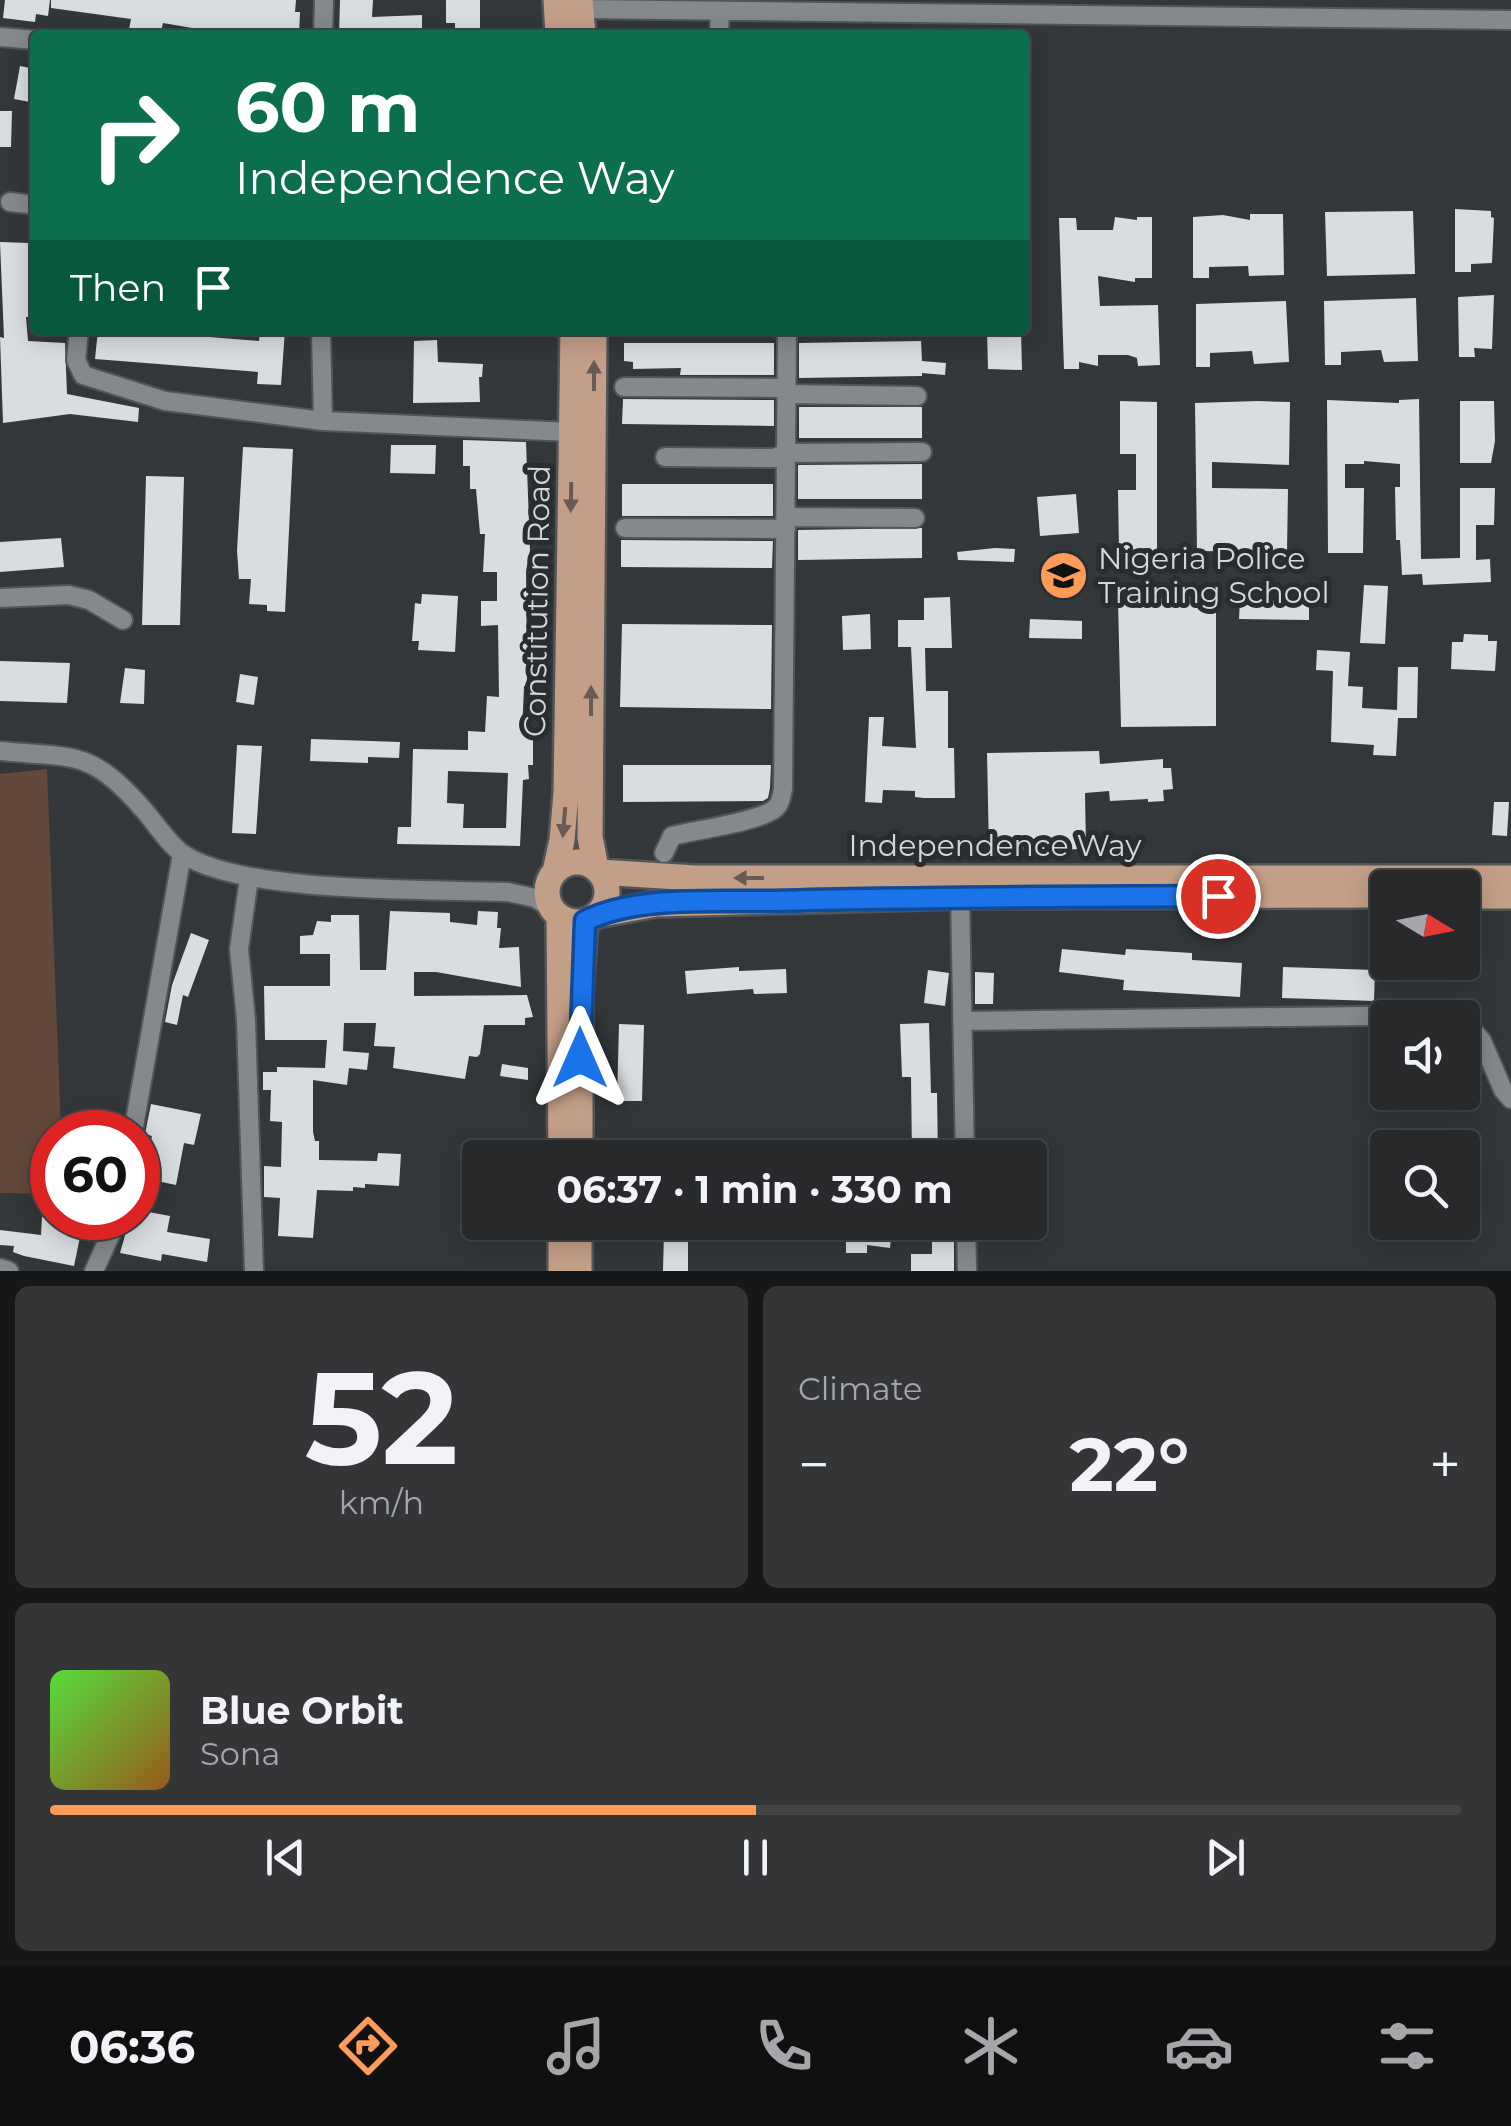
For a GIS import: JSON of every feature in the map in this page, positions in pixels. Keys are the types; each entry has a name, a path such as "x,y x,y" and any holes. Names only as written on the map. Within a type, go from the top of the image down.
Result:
{"main road":[{"path":"556,0 558,30"},
{"name":"Constitution Road","path":"552,876 562,840 566,794 573,335"},
{"name":"Constitution Road","path":"594,335 590,837 598,870"},
{"path":"560,1140 560,992 555,912 547,890 552,876 562,866 579,862 598,870 606,894 590,918 580,992 580,1140"},
{"name":"Independence Way","path":"598,870 694,878 1511,878"},
{"name":"Independence Way","path":"590,918 656,904 960,896 1370,896"},
{"path":"1480,896 1511,896"},
{"path":"555,912 576,922 590,918"},
{"path":"561,1240 561,1271"},
{"path":"579,1271 580,1240"}],"street":[{"path":"323,30 324,0"},
{"path":"582,15 720,11 744,6 1222,8 1511,20"},
{"path":"720,11 720,30"},
{"path":"0,38 30,40"},
{"path":"10,202 30,205"},
{"path":"79,335 78,368 93,381 165,402 322,421 572,432"},
{"path":"320,335 322,421"},
{"path":"664,853 672,836 751,818 772,811 780,803 788,335"},
{"path":"624,387 916,396"},
{"path":"665,456 774,458 787,453 922,452"},
{"path":"625,528 915,518"},
{"path":"0,598 69,596 89,600 123,620"},
{"path":"0,751 80,758 100,766 121,784 182,854 249,878 508,892 535,898 555,912"},
{"path":"138,1110 182,854"},
{"path":"508,892 552,876"},
{"path":"249,878 239,949 246,1020 254,1271"},
{"path":"960,896 965,1140"},
{"path":"962,1021 1370,1015"},
{"path":"1480,1039 1511,1099"},
{"path":"94,1271 108,1240"},
{"path":"966,1240 967,1271"},
{"path":"0,1268 9,1271"}],"shaded area":[{"path":"47,769 60,1110 30,1110 30,1194 0,1193 0,774"}],"building":[{"path":"5,0 50,0 48,16 36,14 35,22 3,18"},
{"path":"51,0 296,0 299,30 204,30 163,23 161,30 129,30 131,19 51,8"},
{"path":"340,0 373,0 372,17 422,15 422,30 339,30"},
{"path":"446,0 480,0 480,30 455,30 455,23 446,23"},
{"path":"20,66 30,68 30,102 14,99"},
{"path":"0,111 12,111 11,147 0,147"},
{"path":"1455,209 1491,211 1492,263 1471,264 1471,272 1455,272"},
{"path":"1413,211 1415,274 1327,276 1325,212"},
{"path":"1250,214 1283,214 1284,275 1249,276 1248,266 1209,267 1209,278 1193,278 1193,217 1223,215 1250,220"},
{"path":"1115,217 1152,217 1152,278 1135,278 1135,282 1098,276 1100,306 1158,305 1160,365 1138,366 1137,358 1128,355 1098,355 1098,366 1079,362 1079,369 1064,369 1059,218 1076,218 1077,230 1113,230"},
{"path":"0,242 29,243 28,341 65,343 67,394 139,408 138,422 70,414 3,423 0,337 4,338"},
{"path":"1494,295 1492,349 1474,348 1475,357 1459,357 1458,297"},
{"path":"1416,298 1418,361 1384,362 1381,350 1341,352 1341,365 1325,365 1324,301"},
{"path":"1286,301 1289,362 1254,364 1252,351 1210,353 1210,367 1196,367 1196,304"},
{"path":"97,335 184,335 259,341 260,335 285,335 281,385 257,384 258,372 95,359"},
{"path":"987,335 1021,335 1022,370 988,369"},
{"path":"437,340 438,362 483,364 480,402 413,403 414,341"},
{"path":"921,341 922,361 946,363 945,375 799,378 799,343"},
{"path":"624,343 774,343 774,375 680,375 681,368 633,369 633,362 624,361"},
{"path":"623,399 774,400 774,426 622,424"},
{"path":"1419,399 1421,559 1460,558 1460,488 1495,488 1494,525 1476,525 1476,560 1490,559 1491,582 1423,585 1422,574 1402,575 1400,540 1396,540 1395,487 1400,487 1400,464 1345,464 1345,488 1364,488 1363,553 1328,553 1327,400 1399,403"},
{"path":"1120,401 1157,402 1157,551 1119,551 1118,490 1136,490 1136,454 1120,454"},
{"path":"1460,401 1494,401 1491,463 1460,463"},
{"path":"1290,402 1289,465 1212,462 1212,488 1288,489 1287,552 1197,551 1195,403"},
{"path":"799,407 922,407 922,438 799,438"},
{"path":"463,440 526,442 530,550 526,571 527,686 522,732 533,732 533,765 528,765 529,779 523,780 520,846 397,844 398,827 411,827 413,749 468,750 468,731 485,732 487,696 499,697 498,625 481,626 481,601 497,601 497,572 483,572 485,534 480,534 476,489 470,489 470,466 463,466","holes":["448,771 508,773 506,828 463,828 464,804 447,803"]},
{"path":"391,445 436,445 435,474 390,473"},
{"path":"243,447 293,449 285,612 249,604 251,579 239,579"},
{"path":"922,464 922,499 798,499 798,465"},
{"path":"146,476 184,477 180,625 142,625"},
{"path":"622,484 773,484 773,516 622,516"},
{"path":"1076,494 1079,533 1040,536 1037,497"},
{"path":"922,528 922,558 798,560 798,530"},
{"path":"61,538 64,567 0,572 0,542"},
{"path":"621,540 773,541 772,568 621,567"},
{"path":"1015,549 1014,562 958,560 957,552"},
{"path":"1364,585 1388,586 1385,644 1360,643"},
{"path":"422,594 458,596 455,652 418,650 419,641 412,641 415,603 421,604"},
{"path":"950,597 952,648 925,648 926,691 948,691 948,748 954,748 955,798 915,797 915,791 883,790 882,803 865,802 869,717 884,717 882,746 916,748 911,647 898,647 898,620 924,620 924,598"},
{"path":"1216,597 1216,726 1121,727 1118,600"},
{"path":"1240,600 1309,601 1309,620 1239,619"},
{"path":"870,614 871,649 843,650 842,616"},
{"path":"1030,619 1082,621 1082,639 1029,638"},
{"path":"622,624 772,625 771,709 620,707"},
{"path":"1464,634 1488,635 1488,641 1497,641 1495,671 1451,669 1452,642 1463,642"},
{"path":"1317,650 1350,652 1348,686 1363,687 1362,708 1397,710 1398,667 1418,667 1417,718 1398,718 1396,756 1373,755 1374,745 1331,742 1333,671 1316,670"},
{"path":"0,661 70,663 67,703 0,701"},
{"path":"125,668 145,670 144,704 120,703"},
{"path":"240,674 258,677 254,705 236,702"},
{"path":"311,739 400,742 399,758 368,757 368,763 310,761"},
{"path":"237,745 262,746 256,834 232,833"},
{"path":"1099,751 1100,764 1163,759 1163,768 1171,768 1173,789 1163,790 1164,801 1148,802 1110,801 1109,791 1085,793 1086,849 989,851 987,753"},
{"path":"623,765 771,765 770,788 763,801 623,802"},
{"path":"1494,802 1509,802 1507,836 1492,835"},
{"path":"390,911 450,913 450,922 477,925 478,911 498,912 499,948 519,947 521,987 436,972 414,972 414,996 527,995 533,1017 525,1018 525,1025 484,1025 480,1054 469,1056 465,1079 393,1068 395,1047 374,1046 376,1023 344,1023 343,1051 369,1053 367,1070 349,1068 347,1085 313,1080 313,1132 315,1141 319,1141 319,1160 377,1161 378,1153 401,1154 399,1186 365,1184 365,1188 353,1187 353,1191 317,1190 313,1238 278,1236 280,1198 264,1197 264,1166 281,1167 282,1122 270,1121 271,1090 263,1090 263,1072 277,1072 277,1067 325,1068 327,1040 265,1040 264,986 330,986 330,954 300,954 300,936 313,935 317,921 331,922 331,915 359,915 360,970 386,970"},
{"path":"191,933 209,940 188,997 183,995 177,1025 165,1022 172,985"},
{"path":"1062,949 1125,955 1126,949 1192,953 1192,960 1242,963 1240,997 1123,990 1124,980 1059,972"},
{"path":"739,967 739,971 786,969 787,993 754,994 753,989 687,994 685,971"},
{"path":"1283,967 1370,970 1370,980 1375,980 1374,1000 1370,1001 1282,998"},
{"path":"928,970 949,973 945,1006 924,1003"},
{"path":"975,972 994,973 993,1004 975,1004"},
{"path":"929,1023 931,1093 937,1093 938,1140 912,1140 911,1077 902,1077 900,1024"},
{"path":"619,1024 644,1025 642,1101 617,1101"},
{"path":"502,1064 528,1068 528,1080 500,1076"},
{"path":"151,1104 201,1114 194,1145 184,1143 176,1185 160,1182 160,1110 150,1110"},
{"path":"160,1214 170,1216 167,1232 210,1239 207,1262 162,1254 161,1261 120,1253 124,1240 160,1240"},
{"path":"0,1230 30,1234 30,1240 79,1240 74,1266 13,1252 14,1246 0,1245"},
{"path":"664,1240 688,1240 688,1271 663,1271"},
{"path":"846,1240 891,1240 890,1248 867,1245 867,1253 846,1253"},
{"path":"932,1240 954,1240 954,1271 911,1271 911,1254 932,1254"}],"place":[{"name":"Nigeria Police Training School","path":"1063,575"}],"route":[{"path":"580,1058 585,921 596,915 656,904 960,896 1218,896"}]}
